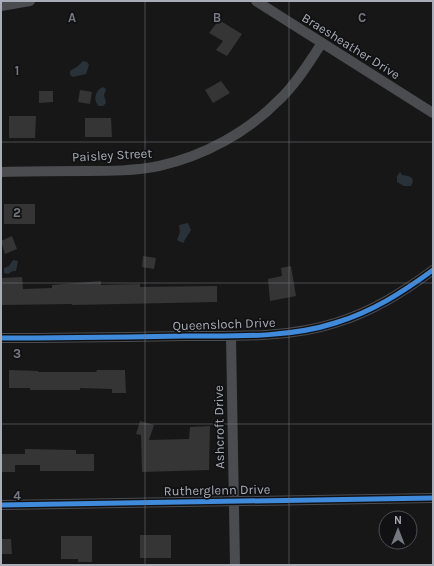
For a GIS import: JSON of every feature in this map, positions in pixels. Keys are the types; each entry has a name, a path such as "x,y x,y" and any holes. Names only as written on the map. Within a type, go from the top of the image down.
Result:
{"street":[{"path":"1,6 30,1"},
{"name":"Braesheather Drive","path":"256,1 433,113"},
{"name":"Paisley Street","path":"1,172 125,170 159,166 190,156 212,147 238,133 257,119 280,99 295,82 322,43"},
{"name":"Queensloch Drive","path":"1,338 231,336 292,332 335,324 376,308 407,289 433,270"},
{"name":"Ashcroft Drive","path":"231,336 235,565"},
{"name":"Rutherglenn Drive","path":"1,505 433,498"}],"shaded area":[{"path":"83,61 87,62 89,65 86,74 73,77 70,75 70,71"},
{"path":"103,87 106,89 104,95 106,103 103,106 99,106 95,98 98,90"},
{"path":"400,172 402,175 409,176 411,178 413,181 411,186 404,186 397,182 397,176"},
{"path":"188,223 191,230 183,243 177,240 180,232 179,225"},
{"path":"13,260 18,261 16,271 8,274 4,273 4,268 9,266"}],"building":[{"path":"219,20 242,34 227,56 216,50 223,41 209,33"},
{"path":"221,81 230,93 213,103 205,90"},
{"path":"80,90 92,92 90,104 78,102"},
{"path":"39,91 53,91 53,102 39,103"},
{"path":"9,116 36,116 35,138 9,138"},
{"path":"85,118 111,118 112,137 85,137"},
{"path":"4,204 35,204 35,224 4,224"},
{"path":"12,236 17,249 5,254 1,241"},
{"path":"143,256 156,258 154,269 142,267"},
{"path":"291,266 296,296 270,301 268,279 282,276 281,268"},
{"path":"22,277 23,289 52,288 52,285 101,281 101,285 140,284 140,287 217,286 217,302 1,305 1,278"},
{"path":"9,370 38,372 96,372 97,370 125,370 126,393 112,393 112,389 80,388 80,390 30,390 30,388 9,388"},
{"path":"140,421 154,425 149,440 189,439 190,427 210,426 209,470 142,472 141,435 136,434"},
{"path":"25,449 76,450 76,454 94,454 94,471 40,471 40,465 15,465 15,472 1,472 1,454 25,454"},
{"path":"140,535 171,535 171,558 140,558"},
{"path":"61,536 92,536 92,562 78,562 78,559 61,559"},
{"path":"1,539 11,539 12,554 1,554"}],"cycle path":[{"path":"1,338 242,336 280,334 317,328 362,313 399,294 433,270"},
{"path":"1,505 433,498"}]}
